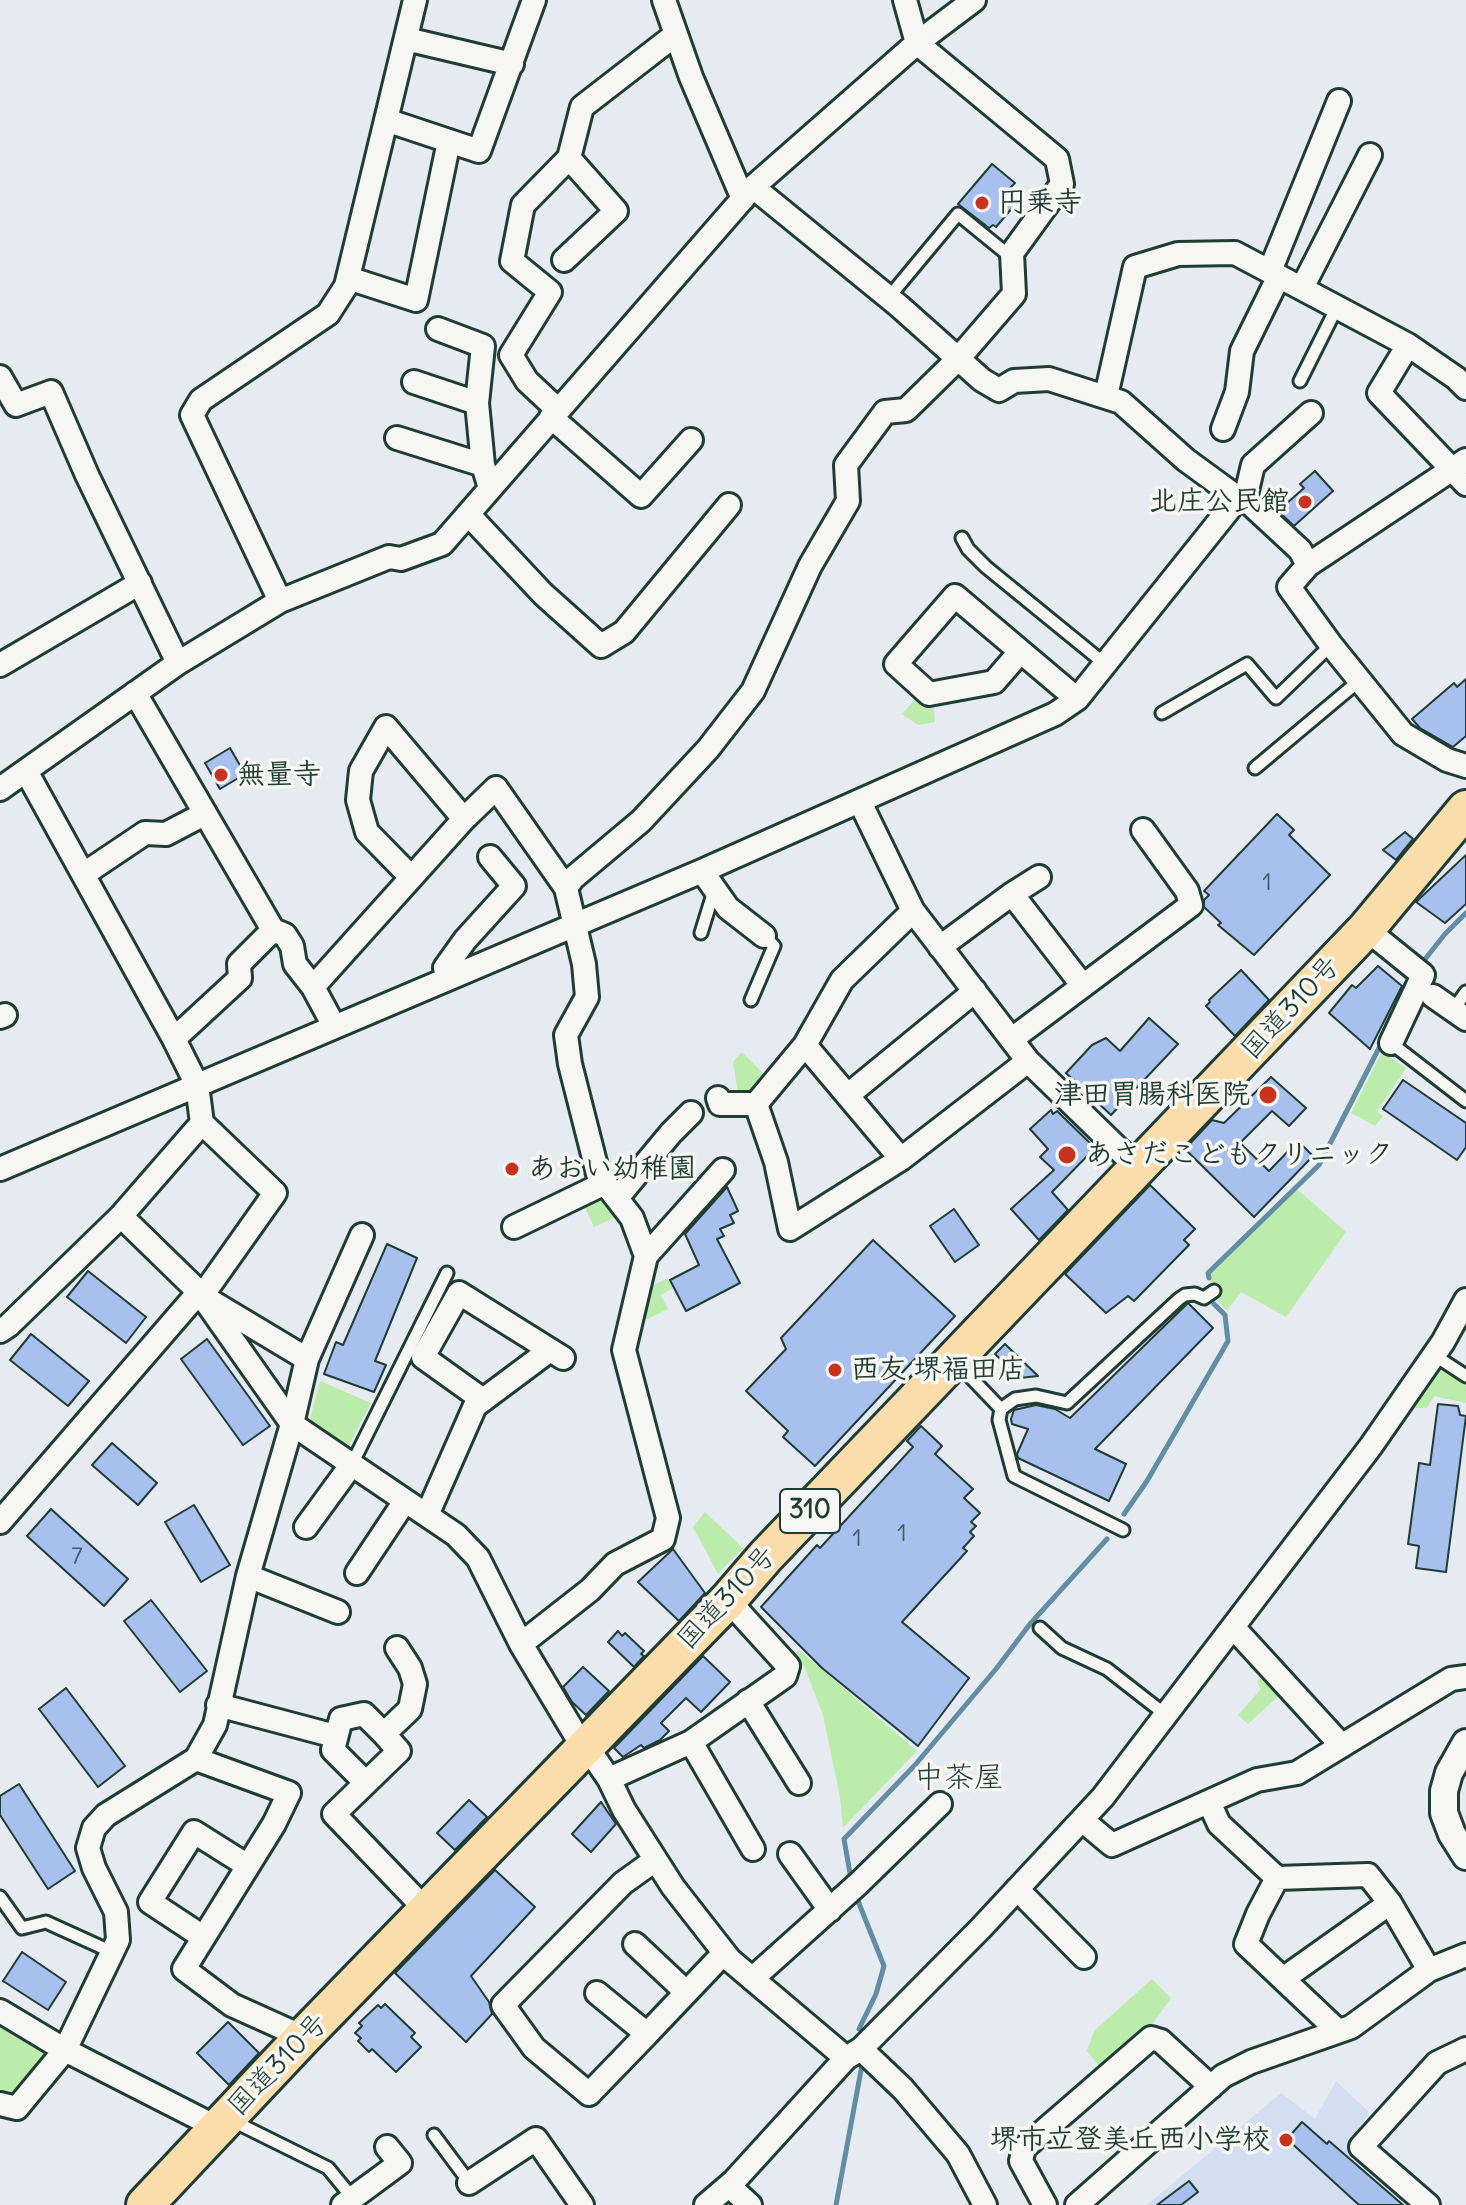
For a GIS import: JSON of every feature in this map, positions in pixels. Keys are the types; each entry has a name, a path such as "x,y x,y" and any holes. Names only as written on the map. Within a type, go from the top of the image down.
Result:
{"highway":[{"name":"国道310号","path":"145,2205 1139,1169 1366,929 1466,809"}],"street":[{"path":"280,601 192,415 201,400 328,314 348,278 415,0"},
{"path":"386,120 479,151 534,0"},
{"path":"664,0 675,35 748,193 889,297 958,359 999,390 1014,381 1049,379 1121,402 1186,460 1242,498 1300,550 1308,565"},
{"path":"566,888 573,878 641,821 708,749 753,691 810,566 848,501 846,465 885,412 906,410 958,359 1014,294 1012,253 1062,184 1057,159 917,43 905,0"},
{"path":"0,789 178,663 280,601 389,557 401,559 442,544 748,193 917,43 974,0"},
{"path":"675,35 582,107 569,158 523,205 512,261 550,292 511,355 527,381 555,414 641,496 691,440"},
{"path":"406,39 512,64"},
{"path":"1223,429 1237,392 1242,351 1339,101"},
{"path":"348,278 416,300 449,141"},
{"path":"1302,288 1370,155"},
{"path":"564,260 616,211 569,158"},
{"path":"1106,396 1135,267 1178,254 1235,253 1408,345 1466,388"},
{"path":"438,329 483,346 477,403 483,465 490,488"},
{"path":"1408,345 1379,393 1462,471 1308,565 1289,587 1403,734 1447,760 1466,766"},
{"path":"0,377 16,405 51,392 87,475 178,663"},
{"path":"414,382 477,403"},
{"path":"0,1169 702,871 1055,714 1077,699 1242,498 1253,465 1311,413"},
{"path":"397,438 483,465"},
{"path":"468,514 543,594 601,646 624,632 729,505"},
{"path":"0,665 140,583"},
{"path":"1020,652 994,682 929,694 896,664 955,596 1077,699"},
{"path":"135,693 273,930 285,935 292,946 295,964 313,987 334,1026"},
{"path":"411,877 367,832 358,800 361,771 386,727 464,819"},
{"path":"0,1522 201,1294 275,1193 202,1123 197,1085 174,1039 26,771"},
{"path":"313,987 464,819 496,788 566,888 584,964 587,997 566,1035 570,1064 598,1174 632,1218 646,1256"},
{"path":"860,802 913,911 940,947 1028,1061 1139,1169"},
{"path":"84,874 145,833 166,834 204,814"},
{"path":"1012,1039 1191,905 1187,891 1143,830"},
{"path":"448,977 445,968 465,940 514,886 490,857"},
{"path":"702,871 728,908 764,936"},
{"path":"940,947 1039,877"},
{"path":"1012,894 1083,986"},
{"path":"756,1104 805,1045 842,980 913,911"},
{"path":"1366,929 1423,975 1391,1043"},
{"path":"174,1039 240,978 239,964 273,930"},
{"path":"848,1095 975,991"},
{"path":"1433,996 1462,1007"},
{"path":"805,1045 901,1159"},
{"path":"756,1104 776,1162 790,1229 901,1159 1028,1061"},
{"path":"718,1098 720,1104 756,1104"},
{"path":"514,1227 611,1191 691,1113"},
{"path":"0,1331 121,1216 202,1123"},
{"path":"521,1644 590,1590 615,1564 663,1539 668,1518 624,1350 646,1256 723,1170"},
{"path":"121,1216 201,1294 292,1424 456,1535 478,1558 521,1644 584,1749 594,1757 609,1779 655,1860 724,1953 752,1979 903,2089 958,2154 985,2205"},
{"path":"0,2104 17,2108 65,2050 118,1940 116,1912 94,1868 88,1848 94,1828 106,1815 196,1759 215,1725 248,1576 292,1424 307,1359 362,1235"},
{"path":"427,1515 475,1406 557,1354 459,1293 423,1357 483,1400"},
{"path":"201,1294 307,1359"},
{"path":"706,2205 739,2196 853,2053 1017,1889 1103,1797 1371,1446 1434,1355 1466,1300"},
{"path":"306,1527 352,1464"},
{"path":"357,1573 405,1501"},
{"path":"248,1576 338,1612"},
{"path":"609,1779 691,1742 785,1676 788,1666 728,1600"},
{"path":"1233,1627 1342,1746"},
{"path":"384,1734 410,1709 415,1684 410,1668 397,1648"},
{"path":"1082,1820 1112,1845 1257,1780 1297,1773 1451,1679 1466,1677"},
{"path":"748,1701 799,1783"},
{"path":"218,1705 335,1736"},
{"path":"366,1783 333,1750 341,1719 364,1714 399,1751 366,1783 334,1814 427,1911"},
{"path":"691,1742 753,1849"},
{"path":"1465,1853 1452,1834 1444,1813 1444,1791 1449,1773 1466,1743"},
{"path":"196,1759 289,1793 274,1824 184,1969 232,2005 303,2037"},
{"path":"1209,1802 1219,1824 1277,1878 1368,1875 1390,1903 1429,1970"},
{"path":"752,1979 830,1910 940,1804"},
{"path":"203,1937 150,1902 157,1890 194,1832 248,1866"},
{"path":"790,1854 830,1910"},
{"path":"655,1860 623,1883 503,2005 534,2048 589,2094 724,1953"},
{"path":"1277,1878 1246,1944 1338,2031"},
{"path":"1017,1889 1084,1957"},
{"path":"1283,1979 1390,1903"},
{"path":"635,1944 686,1992"},
{"path":"1077,2205 1223,2076 1251,2062 1351,2027 1429,1970 1466,1955"},
{"path":"597,1993 647,2034"},
{"path":"0,2011 65,2050 222,2123"},
{"path":"1045,2205 1021,2161 1024,2148 1151,2038 1161,2041 1211,2087"},
{"path":"1428,2205 1361,2147 1437,2063 1466,2049"},
{"path":"472,2187 536,2139 582,2205"},
{"path":"351,2202 400,2163 387,2147"}],"lane":[{"path":"889,297 958,214 1012,258"},
{"path":"1300,381 1337,307"},
{"path":"962,538 986,567 1105,664"},
{"path":"1162,713 1247,664 1276,698 1331,645"},
{"path":"1255,768 1360,680"},
{"path":"701,933 714,891"},
{"path":"751,1000 774,946 764,936"},
{"path":"1391,1043 1466,1101"},
{"path":"352,1464 447,1273"},
{"path":"1123,1530 1014,1476 999,1420 1001,1409 1015,1399 1036,1396 1067,1403 1179,1299 1195,1294 1204,1298 1214,1291"},
{"path":"1434,1355 1466,1376"},
{"path":"955,1360 1001,1409"},
{"path":"1040,1628 1062,1648 1107,1669 1166,1715"},
{"path":"0,1897 22,1928 46,1922 112,1952"},
{"path":"222,2123 328,2168 351,2202"},
{"path":"434,2135 472,2187"}],"shaded area":[{"name":"堺市立登美丘西小学校","path":"1336,2081 1370,2113 1346,2143 1417,2205 1147,2205 1281,2093 1315,2119"}],"green space":[{"path":"918,696 933,703 935,722 918,725 902,714"},
{"path":"742,1052 766,1076 751,1094 738,1094 733,1062"},
{"path":"1382,1052 1406,1068 1377,1112 1383,1116 1375,1126 1351,1113"},
{"path":"1296,1188 1346,1232 1286,1317 1241,1292 1227,1311 1217,1300 1208,1273"},
{"path":"601,1200 611,1202 620,1215 594,1227 585,1207"},
{"path":"668,1278 673,1288 661,1295 668,1309 635,1325 644,1290"},
{"path":"1437,1364 1466,1383 1466,1403 1434,1396 1427,1408 1406,1408"},
{"path":"320,1381 371,1403 348,1447 309,1422"},
{"path":"705,1512 743,1548 718,1574 693,1527"},
{"path":"799,1650 917,1751 843,1828 840,1797 823,1715 804,1666 795,1654"},
{"path":"1264,1672 1283,1692 1248,1724 1238,1715 1261,1689 1257,1682"},
{"path":"1152,1979 1171,1998 1149,2029 1102,2070 1087,2051 1094,2031"},
{"path":"0,2020 43,2045 48,2060 17,2096 0,2099"}],"building":[{"path":"992,164 1015,183 1010,188 1015,192 1012,195 1019,200 996,227 993,225 989,228 958,204"},
{"name":"北庄公民館","path":"1315,471 1333,491 1294,526 1278,511 1304,488 1300,484"},
{"path":"1466,679 1466,736 1453,747 1420,728 1412,719 1454,683 1457,687"},
{"path":"230,748 245,774 220,789 205,763"},
{"path":"1277,814 1294,830 1289,835 1330,875 1254,955 1218,925 1221,923 1204,907 1204,900 1209,895 1204,891"},
{"path":"1405,832 1413,839 1396,860 1383,850"},
{"path":"1466,855 1466,904 1445,923 1416,902"},
{"path":"1378,966 1402,986 1370,1049 1329,1013 1352,985 1356,988"},
{"path":"1241,970 1269,1000 1235,1036 1206,1006"},
{"path":"1149,1018 1178,1044 1111,1115 1066,1073 1092,1045 1106,1038 1120,1051"},
{"path":"1271,1077 1306,1108 1289,1126 1272,1111 1240,1143 1269,1171 1298,1141 1313,1156 1254,1217 1185,1149 1212,1120 1224,1123"},
{"path":"1403,1080 1466,1123 1466,1147 1457,1160 1383,1109"},
{"path":"1051,1110 1053,1114 1057,1111 1095,1148 1052,1192 1068,1210 1039,1240 1011,1209 1054,1170 1040,1157 1048,1149 1030,1129"},
{"path":"1150,1185 1195,1229 1184,1240 1189,1245 1134,1301 1128,1296 1106,1313 1065,1274"},
{"path":"727,1187 738,1211 730,1215 734,1223 720,1229 724,1236 717,1239 740,1283 686,1311 670,1280 699,1265 685,1234"},
{"path":"954,1209 979,1245 955,1262 930,1226"},
{"name":"西友 堺福田店","path":"873,1240 955,1316 815,1466 783,1437 788,1431 746,1391 786,1349 781,1338"},
{"path":"387,1244 417,1258 375,1361 386,1365 374,1392 324,1374 336,1342 343,1345"},
{"path":"88,1271 146,1317 126,1343 67,1297"},
{"path":"1188,1303 1213,1328 1095,1449 1126,1464 1109,1501 1018,1458 1028,1429 1012,1424 1014,1410 1036,1405 1055,1409 1070,1418"},
{"path":"31,1334 89,1381 68,1406 10,1360"},
{"path":"207,1339 270,1426 243,1445 181,1359"},
{"path":"1005,1344 1038,1376 1020,1378 995,1354"},
{"path":"1438,1404 1458,1406 1460,1415 1466,1416 1446,1572 1416,1568 1419,1546 1408,1544 1419,1463 1430,1465"},
{"path":"921,1426 942,1446 935,1454 973,1489 964,1498 980,1513 971,1522 976,1526 970,1532 974,1536 963,1548 967,1551 902,1622 969,1678 918,1746 822,1668 761,1607 913,1447 907,1441"},
{"path":"112,1443 157,1483 138,1505 92,1465"},
{"path":"194,1505 230,1565 201,1582 165,1522"},
{"path":"51,1509 128,1579 104,1606 27,1536"},
{"path":"673,1549 705,1593 679,1621 638,1582"},
{"path":"151,1600 207,1671 180,1692 124,1621"},
{"path":"618,1631 622,1636 625,1633 644,1651 641,1654 644,1656 634,1667 608,1642"},
{"path":"703,1656 730,1682 701,1712 686,1698 661,1723 669,1731 660,1740 644,1748 641,1745 623,1757 614,1748"},
{"path":"583,1667 609,1691 586,1715 572,1702 563,1687"},
{"path":"66,1688 125,1766 98,1787 39,1709"},
{"path":"19,1784 75,1871 48,1889 0,1815 0,1796"},
{"path":"469,1800 487,1817 455,1850 437,1833"},
{"path":"601,1802 616,1824 591,1852 572,1834"},
{"path":"495,1870 535,1907 471,1976 489,2002 492,2014 466,2042 395,1973"},
{"path":"22,1952 66,1982 48,2010 3,1981"},
{"path":"385,2004 415,2033 411,2037 421,2047 396,2072 372,2049 369,2052 355,2033 362,2026 359,2023 378,2005 381,2008"},
{"path":"228,2022 259,2053 229,2085 197,2053"},
{"path":"1302,2122 1327,2144 1329,2141 1403,2205 1359,2205 1287,2139"},
{"path":"1189,2181 1198,2192 1181,2205 1157,2205"}],"waterway":[{"path":"1422,963 1466,913"},
{"path":"1209,1278 1208,1273 1319,1165 1379,1048"},
{"path":"1124,1514 1147,1481 1228,1341 1225,1315 1214,1304"},
{"path":"851,1879 844,1839 915,1765 1030,1624 1107,1539"},
{"path":"856,1896 884,1966 876,1994 859,2029"},
{"path":"836,2205 862,2065"}],"place":[{"name":"円乗寺","path":"982,203"},
{"name":"北庄公民館","path":"1305,502"},
{"name":"無量寺","path":"221,775"},
{"name":"津田胃腸科医院","path":"1268,1095"},
{"name":"あさだこどもクリニック","path":"1067,1155"},
{"name":"あおい幼稚園","path":"512,1169"},
{"name":"西友 堺福田店","path":"835,1370"},
{"name":"堺市立登美丘西小学校","path":"1286,2140"}],"district":[{"name":"中茶屋","path":"959,1778"}]}
